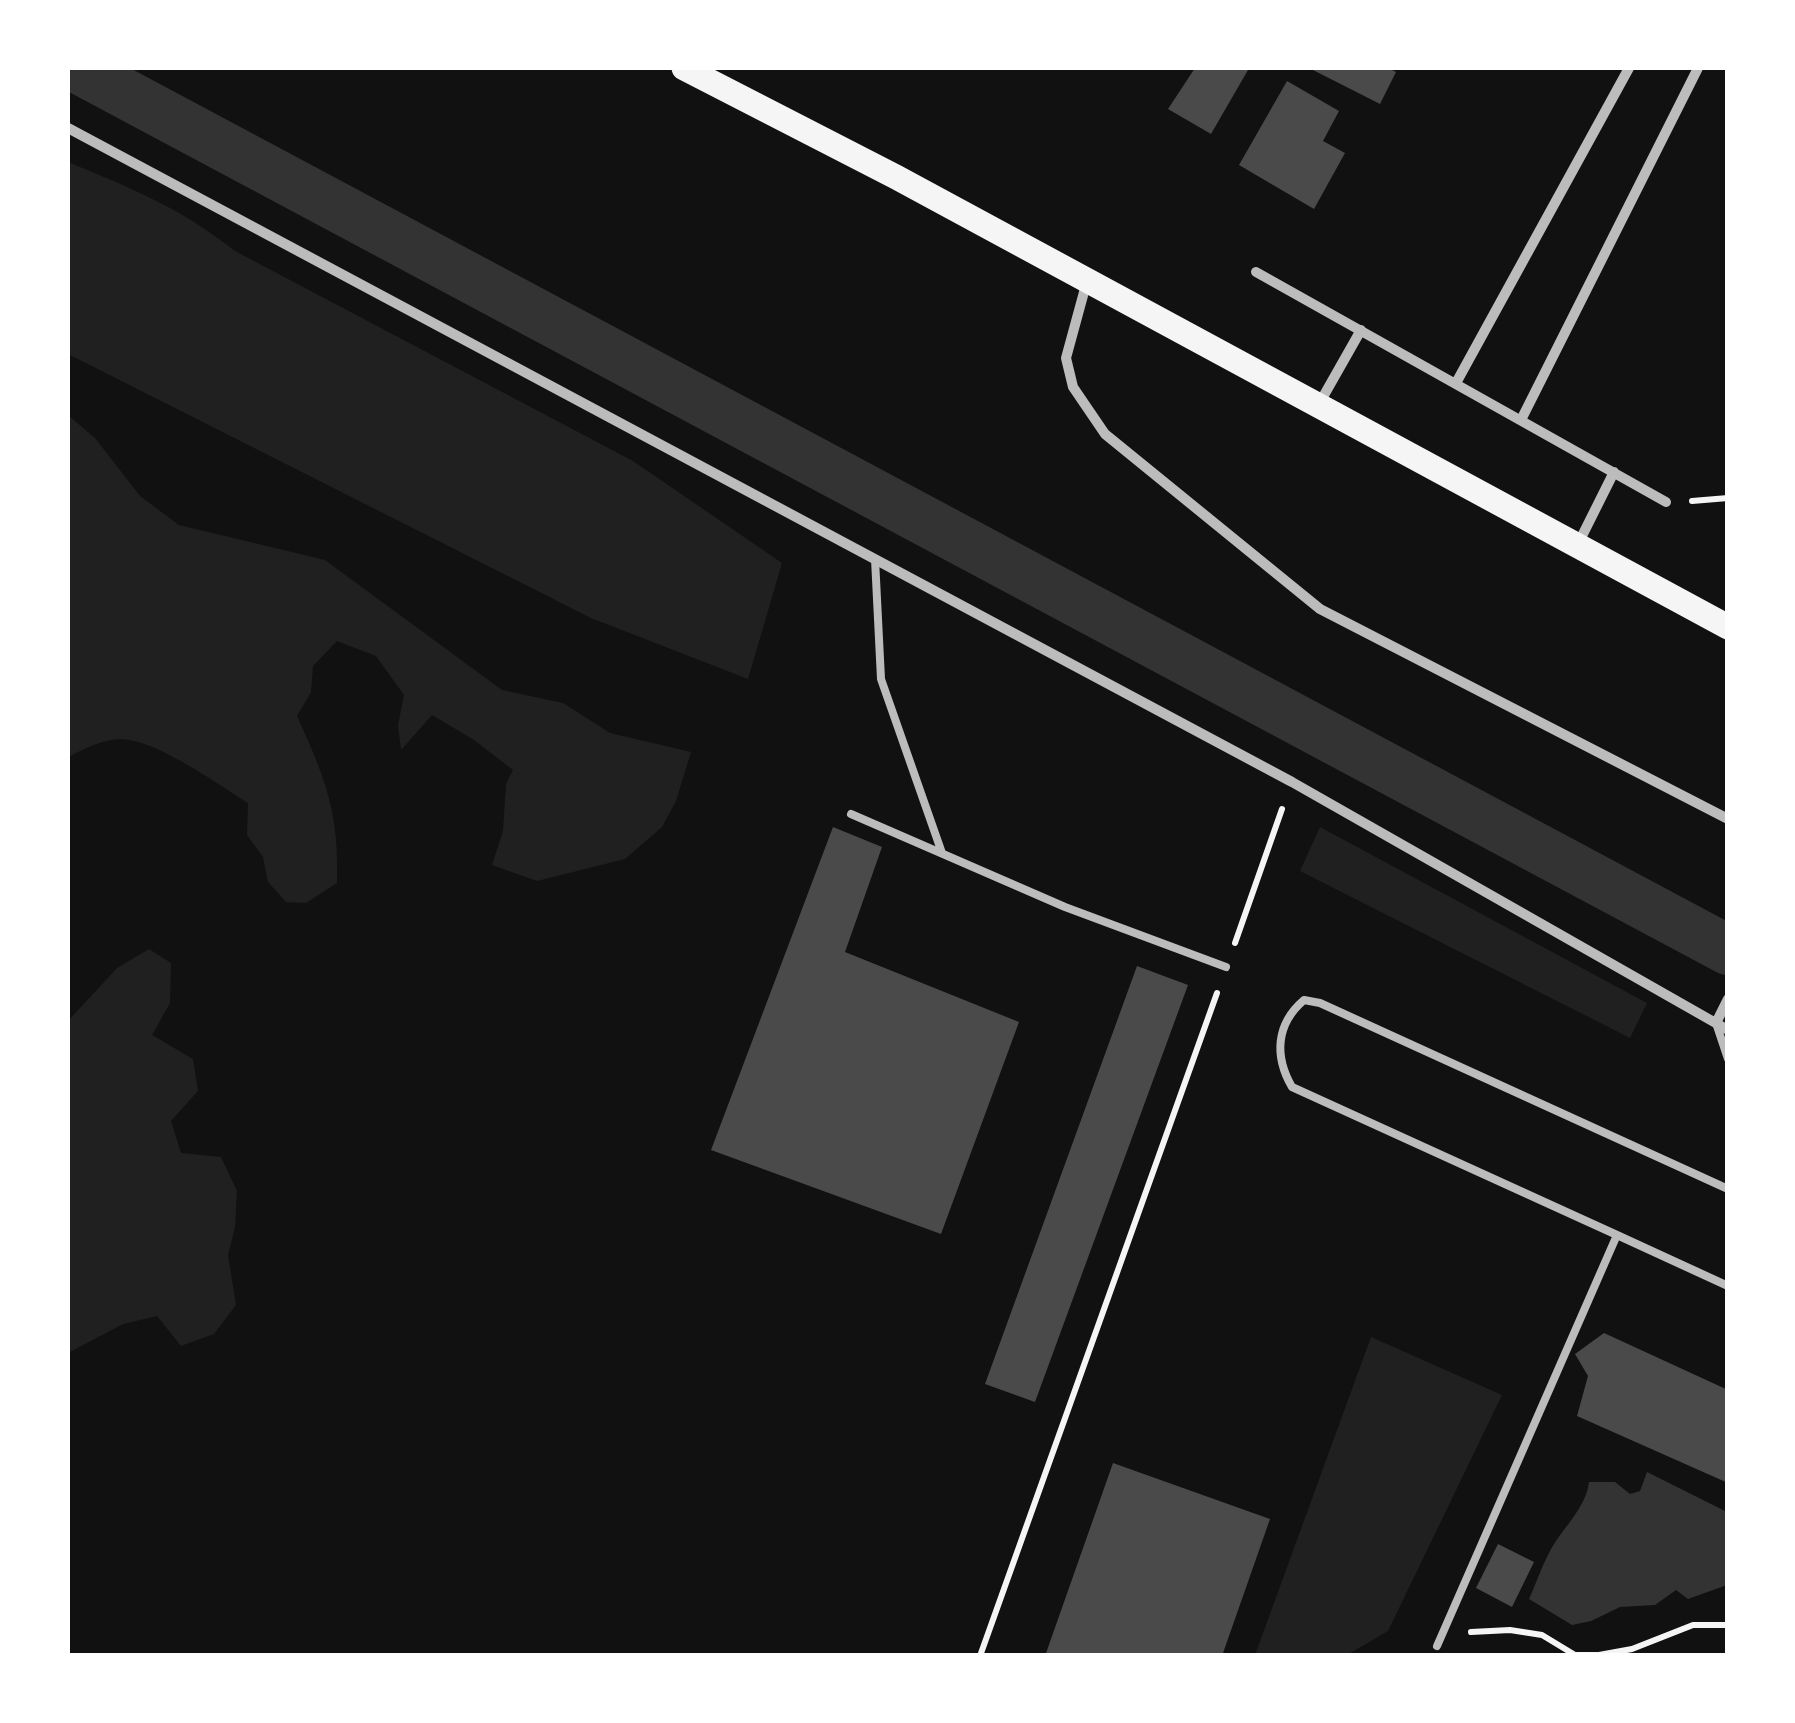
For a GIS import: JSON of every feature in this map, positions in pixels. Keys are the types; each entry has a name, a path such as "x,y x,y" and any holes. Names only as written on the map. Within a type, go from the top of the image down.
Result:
{"main road":[{"path":"684,68 1088,280 1728,627"}],"street":[{"path":"1456,383 1630,68"},
{"path":"1522,418 1698,68"},
{"path":"68,128 1292,782 1728,1030"},
{"path":"1256,272 1666,502"},
{"path":"1088,280 1066,358 1073,388 1106,434 1320,610 1728,819"},
{"path":"1319,405 1361,330"},
{"path":"1578,544 1614,472"},
{"path":"1716,1023 1728,999"}],"lane":[{"path":"875,560 880,678 942,854"},
{"path":"852,814 1064,907 1226,966"},
{"path":"1728,1189 1320,1003 1304,1000 1289,1012 1280,1034 1281,1067 1292,1086 1728,1286"},
{"path":"1716,1023 1728,1059"},
{"path":"1438,1646 1617,1235"}],"path":[{"path":"980,1656 1292,782"},
{"path":"1438,1646 1472,1632 1510,1630 1542,1634 1575,1655 1599,1655 1632,1650 1693,1625 1728,1625"}],"shaded area":[{"path":"68,162 155,200 235,251 633,461 782,563 748,679 591,618 68,354"},
{"path":"68,415 95,438 140,496 179,525 325,560 502,690 563,703 610,733 691,752 676,801 662,827 625,859 537,881 492,865 503,831 506,784 513,770 432,715 401,750 398,725 404,695 376,656 337,641 313,666 311,692 297,716 329,797 336,836 337,883 306,903 286,902 268,882 263,857 247,835 248,803 204,774 151,746 120,739 99,743 68,757"},
{"path":"1320,827 1647,1003 1630,1038 1300,871"},
{"path":"149,949 171,963 170,1003 152,1035 193,1059 198,1091 171,1121 181,1153 221,1157 237,1191 235,1227 228,1255 236,1305 214,1334 181,1346 157,1316 123,1324 68,1353 68,1021 117,968"},
{"path":"1371,1337 1502,1395 1388,1631 1347,1655 1255,1655"},
{"path":"1647,1472 1727,1512 1727,1585 1688,1599 1676,1590 1655,1605 1620,1607 1572,1625 1529,1599 1549,1553 1583,1501 1589,1482 1615,1482 1630,1494 1640,1491"}],"building":[{"path":"1195,68 1248,70 1211,134 1168,109"},
{"path":"1309,68 1388,68 1396,72 1380,104"},
{"path":"1287,81 1339,111 1323,141 1345,153 1314,209 1239,165"},
{"path":"833,827 882,847 845,952 1019,1022 941,1234 711,1150"},
{"path":"1137,966 1188,985 1035,1402 985,1384"},
{"path":"1604,1333 1728,1390 1728,1483 1577,1416 1588,1376 1575,1354"},
{"path":"1113,1463 1270,1519 1222,1656 1045,1656"},
{"path":"1498,1544 1534,1562 1512,1607 1476,1588"}],"waterway":[{"path":"77,68 1728,950"}]}
